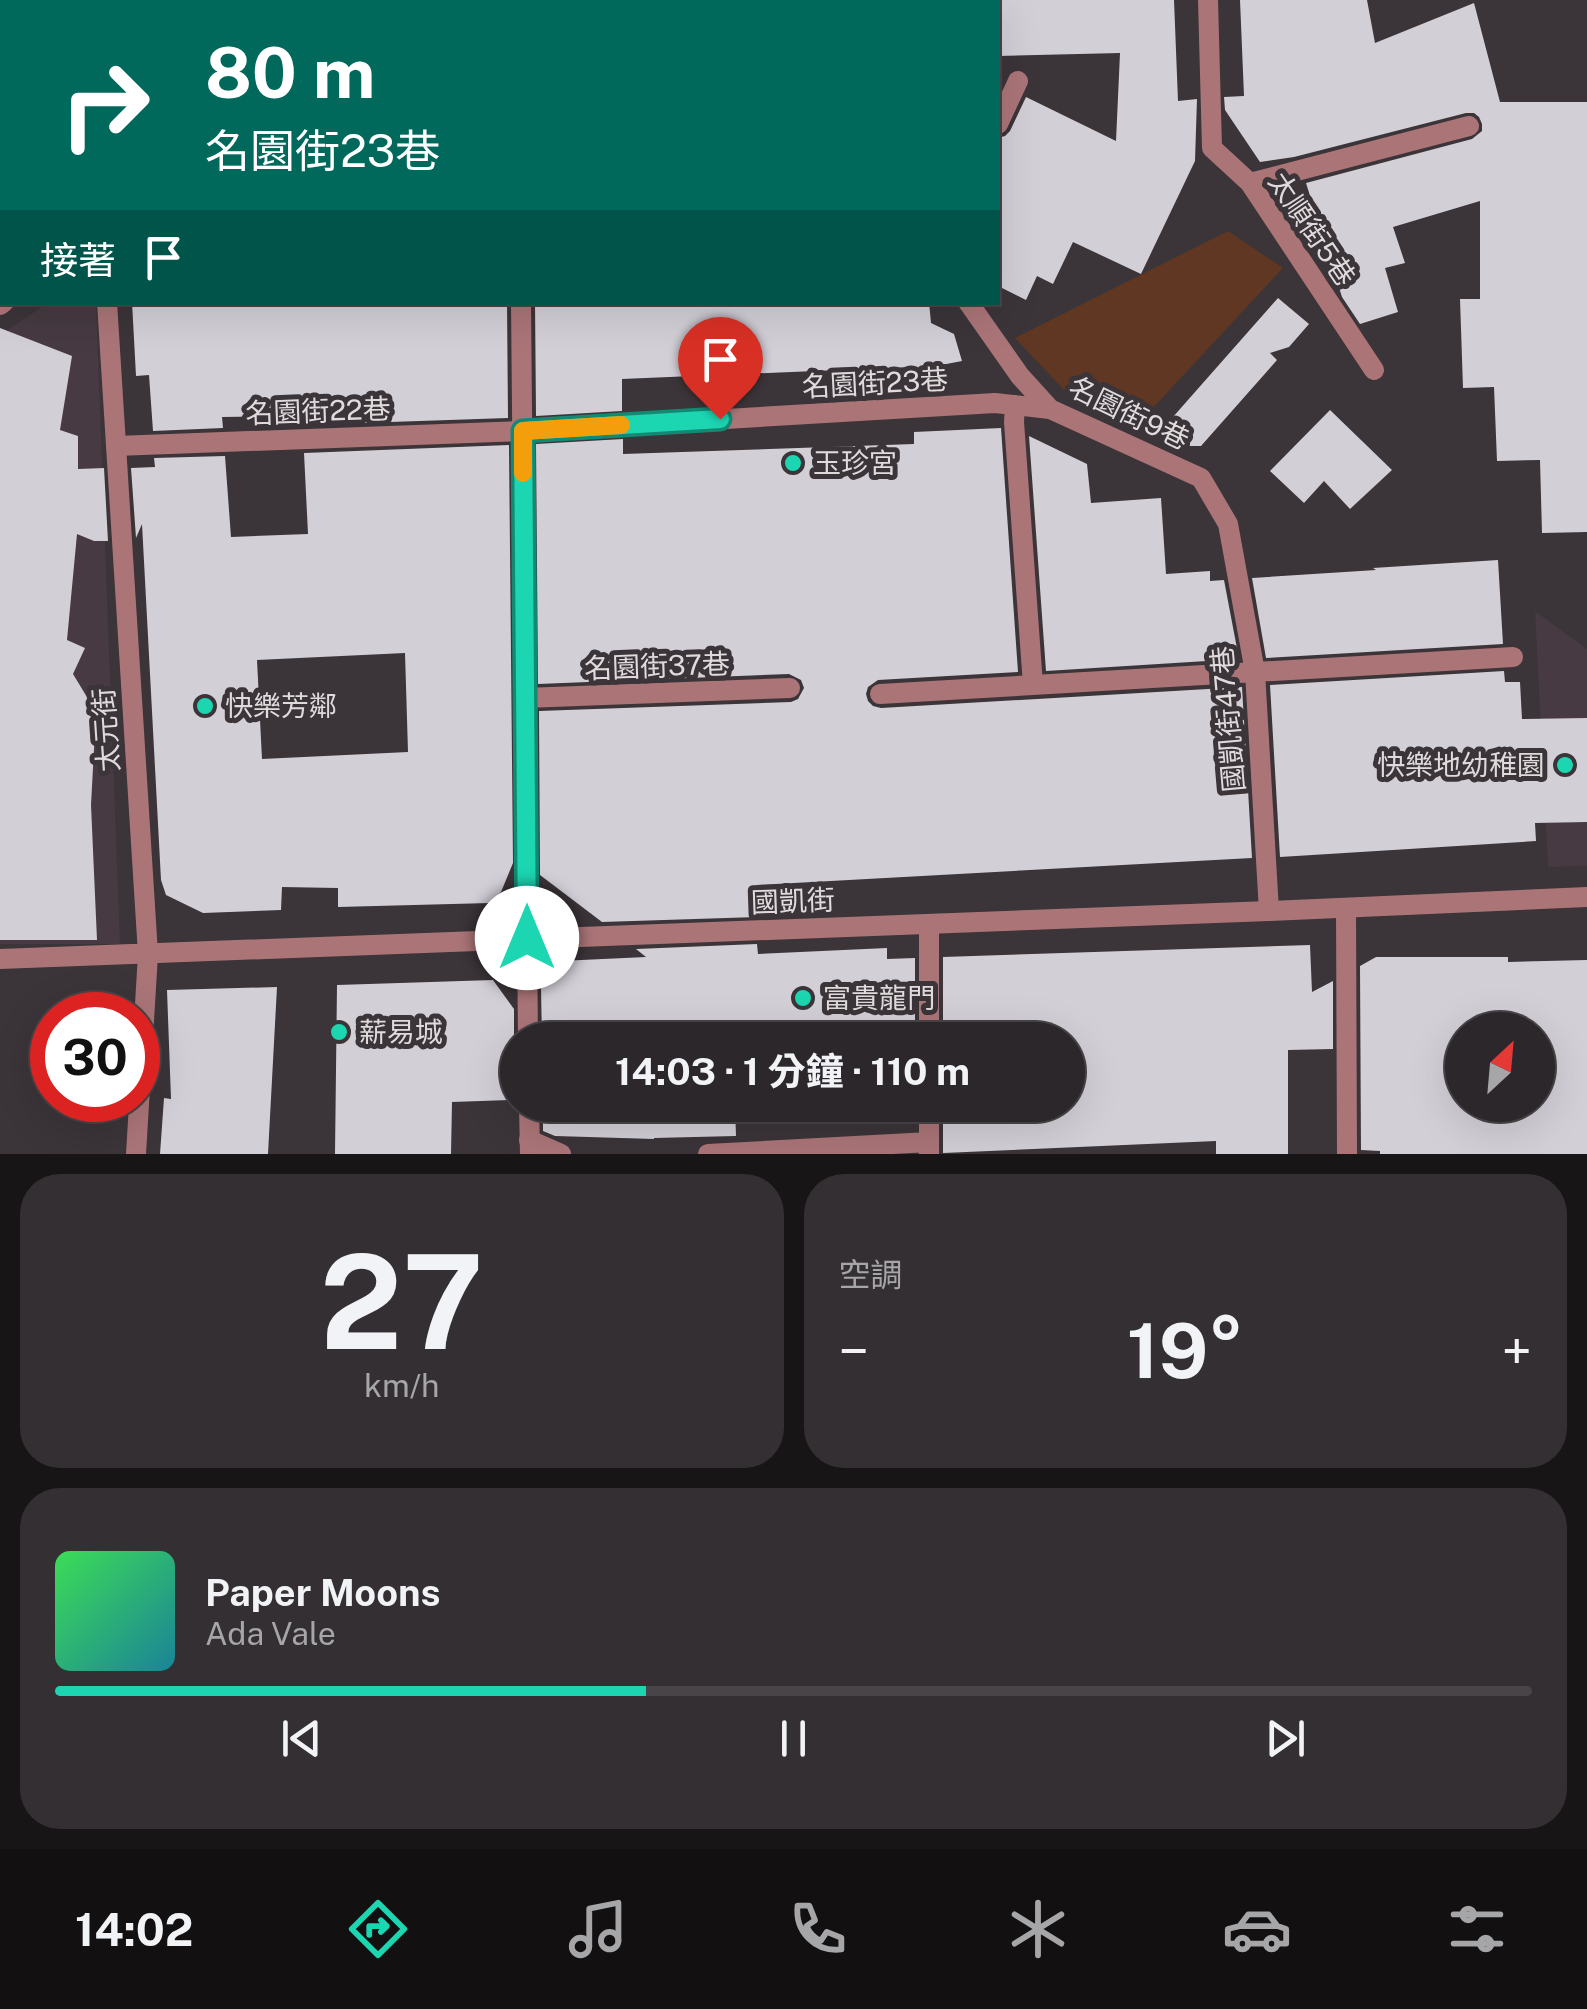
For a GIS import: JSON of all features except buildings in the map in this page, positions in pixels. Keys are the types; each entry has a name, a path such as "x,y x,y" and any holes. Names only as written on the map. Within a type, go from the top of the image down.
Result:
{"street":[{"name":"太順街5巷","path":"1208,0 1212,148 1250,183 1374,370"},
{"path":"1000,120 1018,80"},
{"path":"1250,183 1469,126"},
{"name":"太元街","path":"107,305 148,954 136,1154"},
{"path":"521,305 528,1022"},
{"name":"名園街9巷","path":"970,305 1020,376 1050,408 1200,478 1228,524"},
{"name":"名園街23巷","path":"523,431 995,403 1050,408"},
{"path":"1016,405 1014,422 1033,685"},
{"name":"名園街22巷","path":"116,446 523,431"},
{"name":"國凱街47巷","path":"1228,524 1256,672 1268,912"},
{"path":"880,694 1513,658"},
{"name":"名園街37巷","path":"525,698 790,688"},
{"name":"國凱街","path":"0,959 1587,897"},
{"path":"1346,908 1347,1154"},
{"path":"929,924 929,1022"},
{"path":"529,1122 530,1147 561,1154"},
{"path":"708,1154 929,1148 929,1122"}],"shaded area":[{"path":"1228,231 1283,268 1137,425 1064,390 1015,338"},
{"path":"45,305 96,305 120,944 0,944 0,335"},
{"name":"快樂地幼稚園","path":"1535,611 1587,649 1587,866 1548,867"}],"slow traffic":[{"path":"523,473 523,431 621,425"}],"place":[{"name":"玉珍宮","path":"793,463"},
{"name":"快樂芳鄰","path":"205,706"},
{"name":"快樂地幼稚園","path":"1565,765"},
{"name":"富貴龍門","path":"803,998"},
{"name":"薪易城","path":"339,1032"}],"route":[{"path":"527,938 523,431 720,419"}]}
